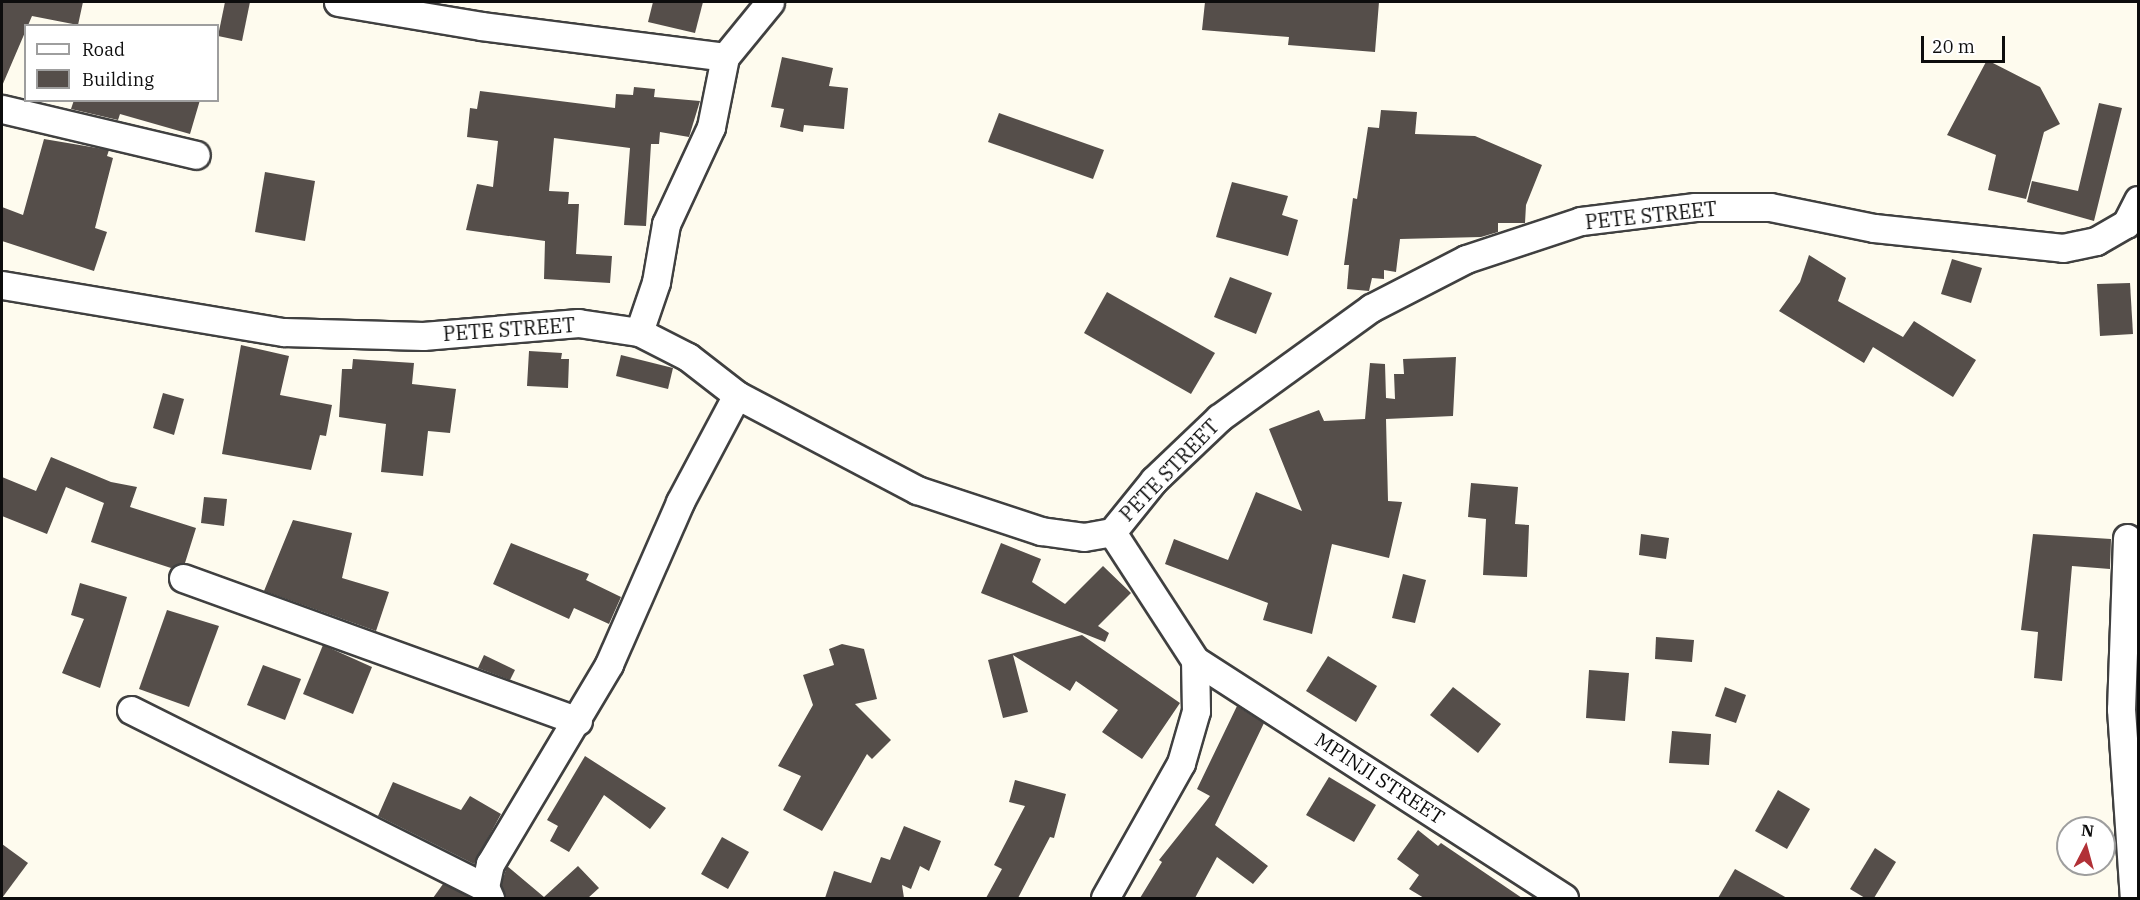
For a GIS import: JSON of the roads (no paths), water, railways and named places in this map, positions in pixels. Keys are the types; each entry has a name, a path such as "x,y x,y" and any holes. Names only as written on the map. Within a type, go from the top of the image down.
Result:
{"street":[{"path":"338,2 481,26 726,57"},
{"path":"639,332 656,282 666,224 711,127 726,57 770,2"},
{"path":"2,109 196,155"},
{"name":"PETE STREET","path":"2,285 284,332 423,336 578,323 639,332 688,357 737,394 916,490 1041,531 1084,537 1112,531 1154,480 1219,418 1371,308 1466,259 1581,221 1695,207 1770,207 1874,228 2062,248 2096,241 2126,224 2139,200"},
{"path":"131,710 487,893 505,836 578,721 609,664 680,502 737,394"},
{"path":"1105,898 1181,763 1196,711 1195,660 1112,531"},
{"path":"2127,538 2121,709 2134,898"},
{"path":"183,578 578,721"},
{"name":"MPINJI STREET","path":"1195,660 1564,898"}]}
